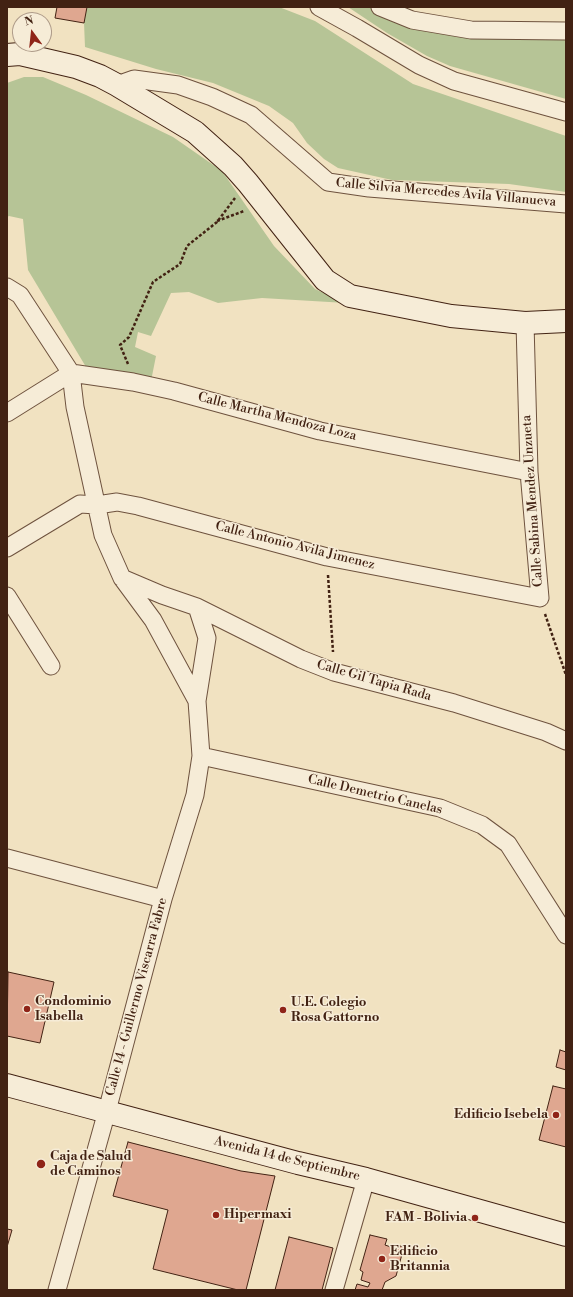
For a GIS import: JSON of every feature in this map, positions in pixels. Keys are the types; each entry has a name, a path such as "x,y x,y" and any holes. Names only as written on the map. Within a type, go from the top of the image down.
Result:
{"main road":[{"path":"7,55 20,54 76,67 117,85 195,132 233,166 248,182 263,204 324,280 350,296 451,316 525,323 566,321"},
{"path":"7,71 44,60"},
{"name":"Avenida 14 de Septiembre","path":"7,1085 290,1161 366,1179 566,1235"}],"street":[{"path":"319,7 357,28 419,66 454,81 566,112"},
{"path":"380,7 412,20 471,30 566,31"},
{"name":"Calle Silvia Mercedes Avila Villanueva","path":"117,85 134,79 178,85 212,97 245,112 251,115 328,182 369,188 566,204"},
{"name":"Calle 14 - Guillermo Viscarra Fabre","path":"8,287 20,294 71,373 75,407 103,535 122,578 153,620 197,701"},
{"name":"Calle Sabina Mendez Unzueta","path":"525,323 529,472 540,598"},
{"path":"7,413 71,373"},
{"name":"Calle Martha Mendoza Loza","path":"71,373 133,382 174,391 320,431 529,472"},
{"name":"Calle Antonio Avila Jimenez","path":"7,548 80,504 97,505 117,502 138,506 327,557 540,598"},
{"name":"Calle Gil Tapia Rada","path":"122,578 162,595 197,606 301,659 334,672 454,703 546,732 566,741"},
{"path":"7,596 51,666"},
{"name":"Calle 14 - Guillermo Viscarra Fabre","path":"57,1290 107,1111 163,899 195,794 201,756 197,701 207,638 197,606"},
{"name":"Calle Demetrio Canelas","path":"201,756 440,808 482,825 508,844 566,935"},
{"path":"7,858 163,899"},
{"path":"334,1290 366,1179"}],"path":[{"path":"133,382 126,356 120,346 129,337 153,282 180,264 188,246 217,222 248,182"},
{"path":"217,222 263,204"},
{"path":"327,557 334,672"},
{"name":"Calle Sabina Mendez Unzueta","path":"540,598 566,675"}],"green space":[{"path":"87,7 279,7 315,21 413,84 566,136 566,192 509,184 392,180 338,168 324,159 307,143 293,123 269,106 213,83 156,69 85,47 84,23"},
{"path":"348,7 371,7 378,12 485,37 566,40 566,99 450,66 427,56 387,33"},
{"path":"24,77 43,77 86,95 173,137 222,171 274,246 315,289 346,303 262,298 218,303 189,292 171,293 151,336 138,332 135,347 156,356 151,381 86,367 28,270 23,219 9,216 7,217 7,83"}],"building":[{"path":"57,7 87,7 84,23 55,18"},
{"name":"Condominio Isabella","path":"8,972 54,982 40,1043 7,1036"},
{"path":"560,1050 566,1052 566,1070 556,1067"},
{"name":"Edificio Isebela","path":"553,1086 566,1089 566,1147 539,1140"},
{"name":"Hipermaxi","path":"128,1142 241,1171 275,1176 246,1290 238,1290 153,1269 168,1210 113,1196"},
{"path":"7,1229 12,1230 7,1247"},
{"name":"Edificio Britannia","path":"370,1235 387,1239 385,1245 394,1248 396,1245 404,1247 396,1276 385,1282 382,1290 355,1290 357,1284 368,1287 370,1283 361,1280 363,1272 360,1270"},
{"path":"289,1237 333,1248 322,1290 275,1290"}],"place":[{"name":"Condominio Isabella","path":"27,1009"},
{"name":"U.E. Colegio Rosa Gattorno","path":"283,1010"},
{"name":"Edificio Isebela","path":"556,1115"},
{"name":"Caja de Salud de Caminos","path":"41,1164"},
{"name":"Hipermaxi","path":"216,1215"},
{"name":"FAM - Bolivia","path":"475,1218"},
{"name":"Edificio Britannia","path":"382,1259"}]}
